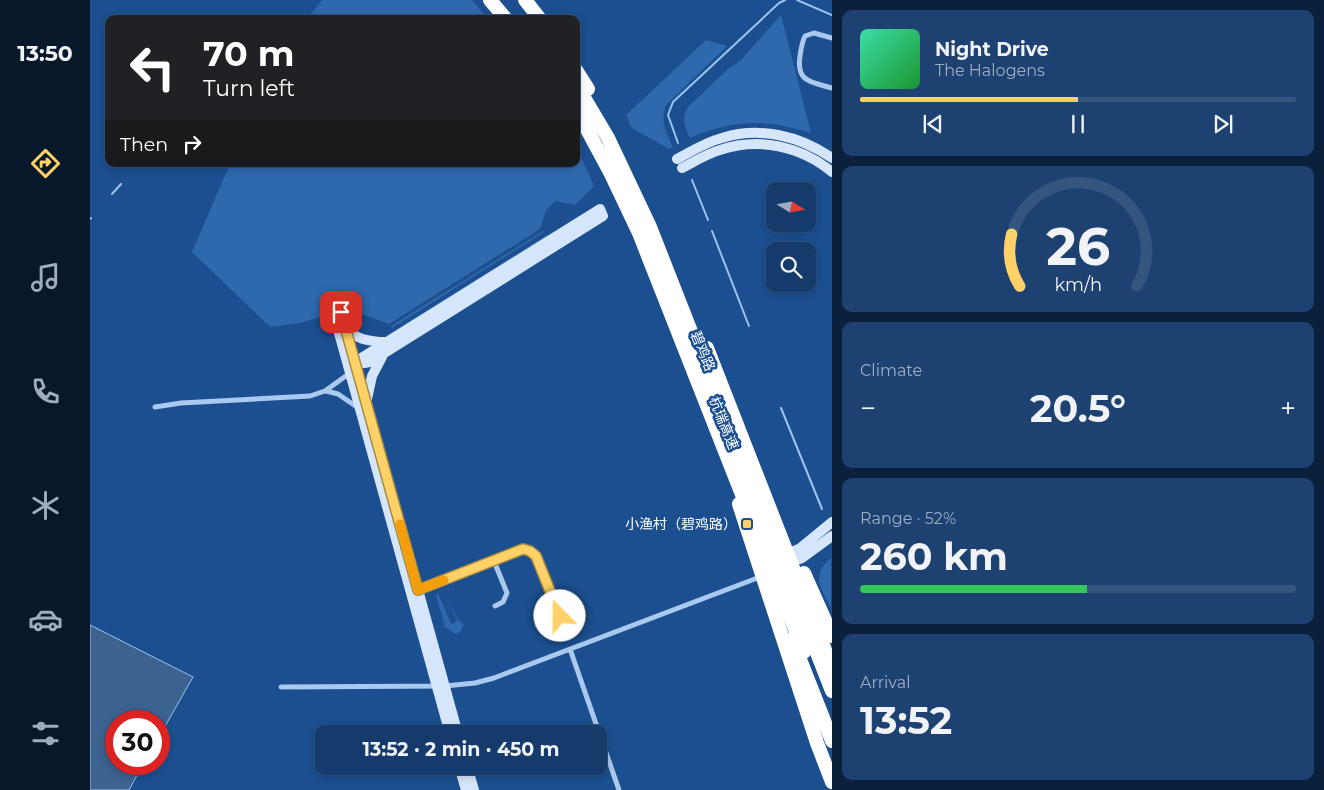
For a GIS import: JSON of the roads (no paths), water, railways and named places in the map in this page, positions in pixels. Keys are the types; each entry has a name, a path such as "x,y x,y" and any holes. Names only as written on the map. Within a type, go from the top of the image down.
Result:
{"highway":[{"path":"490,0 503,15"},
{"path":"499,0 512,15"},
{"path":"517,0 528,15"},
{"path":"525,0 537,15"},
{"name":"杭瑞高速","path":"580,77 609,126 640,187 671,258 832,668"},
{"name":"碧鸡路","path":"580,91 608,138 640,204 778,565 832,722"},
{"name":"碧鸡路","path":"580,116 608,167 639,233 832,691"},
{"name":"杭瑞高速","path":"580,129 614,193 832,741"},
{"path":"707,348 832,636"},
{"path":"738,504 816,743 832,782"}],"street":[{"path":"832,38 814,33 805,36 802,41 798,66 802,76 807,80 832,88"},
{"path":"832,158 813,146 791,138 757,133 722,137 677,158 682,168 718,150 738,145 757,144 795,151 832,172"},
{"path":"353,384 355,362 388,347 603,216 600,209 388,347 375,368 363,406"},
{"path":"448,725 441,686 418,590 363,406 353,384 334,316 341,312 355,362 363,406 441,686 455,725"},
{"path":"345,325 349,332 363,339 388,347"},
{"path":"345,354 355,362"},
{"path":"155,407 310,396 325,391 350,373"},
{"path":"325,391 332,391 363,406"},
{"path":"778,565 832,522"},
{"path":"281,687 441,686 475,683 494,678 778,565 802,558 832,536"},
{"path":"418,590 523,549 533,553 566,631"},
{"path":"494,561 507,593 503,602 495,606"},
{"path":"570,649 619,790"},
{"path":"462,775 466,790"},
{"path":"470,775 474,790"}],"waterway":[{"path":"678,143 668,115 673,102 779,3 785,0"},
{"path":"797,0 832,15"},
{"path":"692,180 708,220"},
{"path":"112,194 121,184"},
{"path":"712,231 749,326"},
{"path":"781,408 822,509"}],"place":[{"name":"小渔村（碧鸡路）","path":"747,524"}]}
